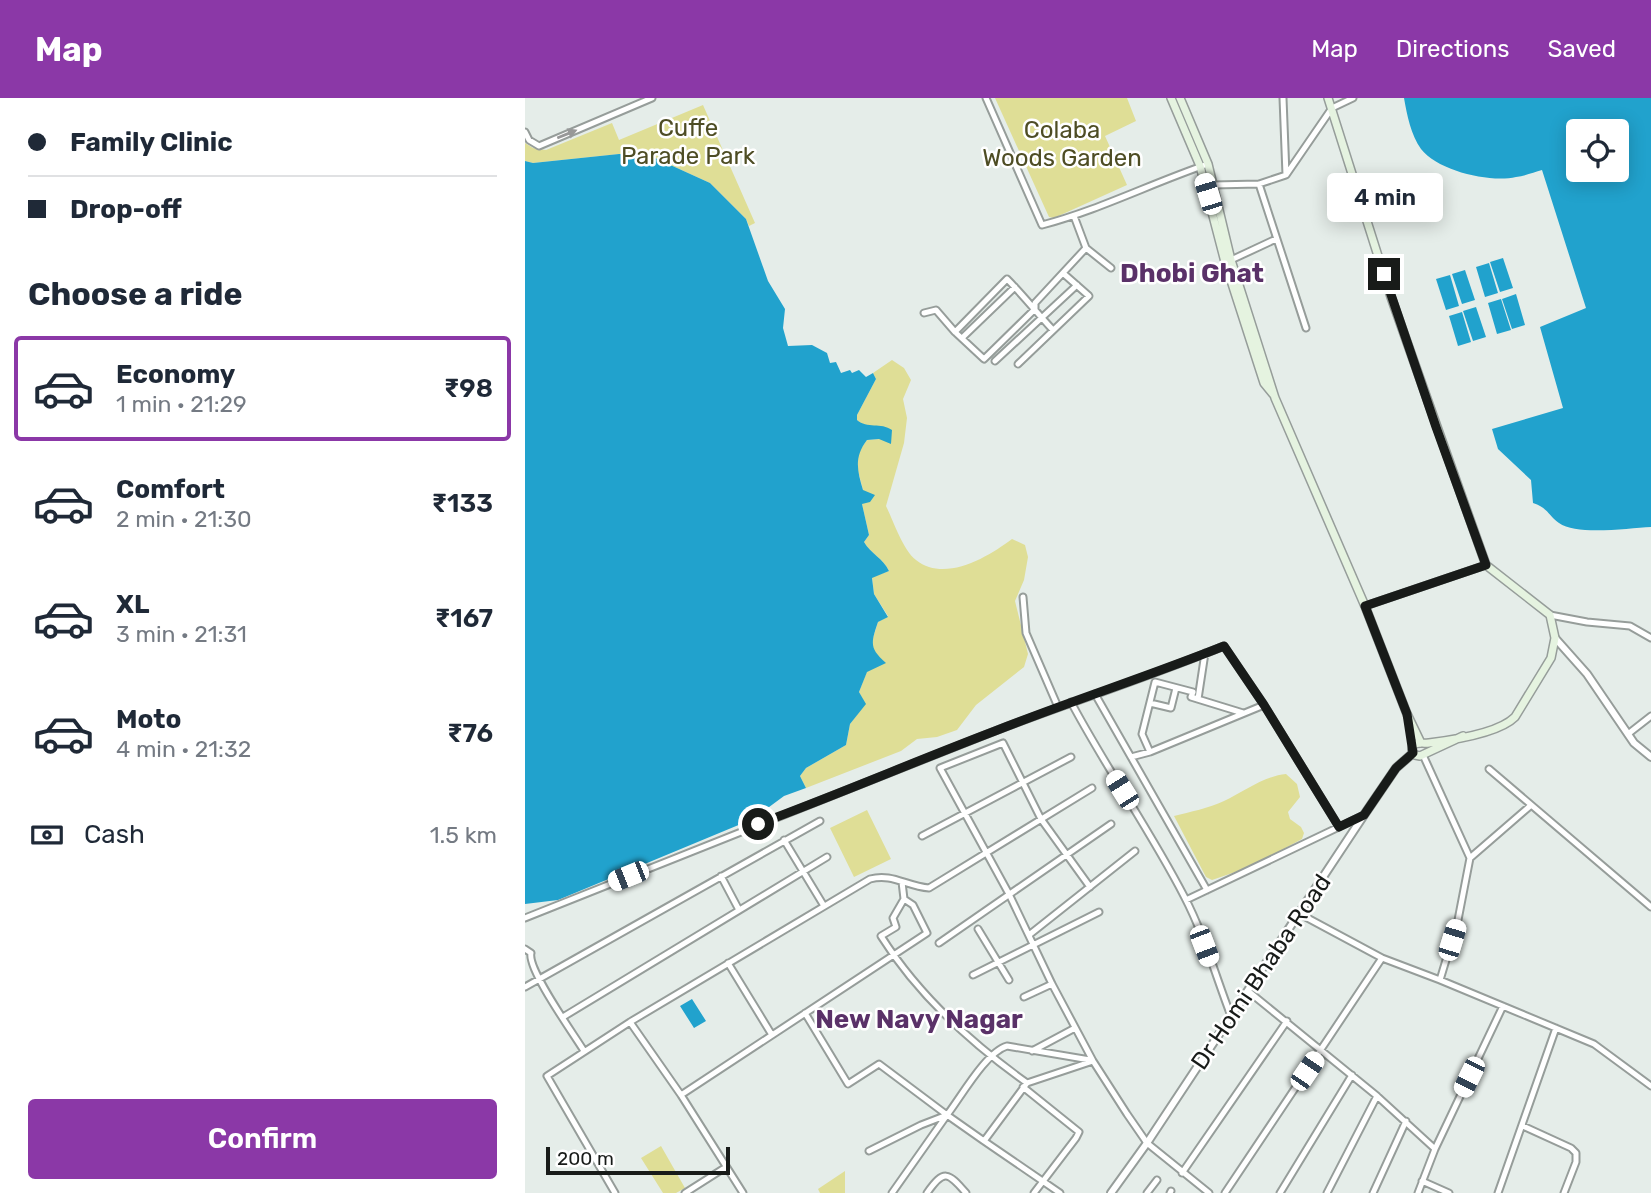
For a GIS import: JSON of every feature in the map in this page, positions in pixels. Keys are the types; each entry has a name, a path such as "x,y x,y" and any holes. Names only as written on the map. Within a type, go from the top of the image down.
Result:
{"main road":[{"path":"1171,98 1213,185 1231,260 1276,398 1365,606 1407,714 1426,748 1424,754"},
{"path":"1180,98 1204,165 1225,262 1264,383 1276,398"},
{"path":"1328,98 1391,297 1486,565 1550,615 1555,638 1551,659 1515,717 1507,725 1495,730 1416,743 1413,750"},
{"path":"1407,714 1413,750 1417,756 1463,736"}],"street":[{"path":"525,132 529,140 539,146 652,98"},
{"path":"986,98 1042,225 1074,216 1204,165"},
{"path":"1283,98 1286,175"},
{"path":"1213,185 1259,184 1286,175 1332,108 1353,98"},
{"path":"1259,184 1306,328"},
{"path":"1074,216 1086,248 1111,268"},
{"path":"1231,260 1276,239"},
{"path":"925,313 936,310 984,359 1035,309 1035,303 1086,248"},
{"path":"1018,364 1089,296 1064,274"},
{"path":"955,331 1007,279 1053,330"},
{"path":"995,361 1077,285"},
{"path":"962,338 1015,286"},
{"path":"1365,606 1486,565"},
{"path":"1023,597 1026,633 1058,707"},
{"path":"1550,615 1630,626 1651,638"},
{"path":"1555,638 1587,674 1634,743 1651,757"},
{"path":"525,918 1058,707 1224,646 1264,705 1339,827"},
{"path":"1198,699 1205,653"},
{"path":"1150,752 1142,734 1155,682 1193,692 1192,697 1244,713"},
{"path":"1150,703 1171,708 1176,688"},
{"path":"1095,694 1207,890"},
{"path":"1071,702 1186,900 1231,1016"},
{"path":"1131,757 1150,752 1264,705"},
{"path":"1628,734 1651,716"},
{"path":"1090,887 1041,819 1003,743 940,768 1009,894 1052,984 1093,1060 1147,1143 1209,1193"},
{"name":"Dr Homi Bhaba Road","path":"1111,1193 1396,768 1413,750"},
{"path":"1424,754 1470,858 1458,920 1440,981"},
{"path":"922,836 1071,757"},
{"path":"1489,769 1651,907"},
{"path":"615,1193 547,1076 630,1022 870,879 883,875 915,887 929,888 1092,789"},
{"path":"1470,858 1530,806"},
{"path":"1186,900 1364,815"},
{"path":"525,987 820,821"},
{"path":"939,943 1111,824"},
{"path":"784,840 824,906"},
{"path":"1029,935 1135,851"},
{"path":"563,1017 827,857"},
{"path":"721,876 739,910"},
{"path":"902,882 904,900 894,918 896,927 881,936 893,955 922,991 991,1057 1079,1132 1034,1193"},
{"path":"681,1096 927,933 913,905 904,900"},
{"path":"973,975 1099,912"},
{"path":"1300,914 1382,958 1594,1044 1651,1086"},
{"path":"978,929 1009,980"},
{"path":"525,949 531,953 529,959 538,979 584,1051"},
{"path":"1225,1193 1382,958"},
{"path":"728,963 772,1035"},
{"path":"1024,998 1052,984"},
{"path":"1248,991 1377,1096 1435,1149"},
{"path":"1418,1193 1435,1149 1503,1006"},
{"path":"804,1013 848,1084 879,1064 1060,1193"},
{"path":"1182,1173 1287,1021"},
{"path":"630,1022 743,1193"},
{"path":"1032,1051 1076,1028"},
{"path":"1498,1193 1556,1028"},
{"path":"892,1193 947,1115 1000,1048 1007,1046 1093,1060"},
{"path":"985,1140 1025,1085 1093,1060"},
{"path":"1280,1193 1352,1076"},
{"path":"1327,1193 1377,1096"},
{"path":"869,1151 947,1115"},
{"path":"1373,1193 1406,1121"},
{"path":"1523,1126 1576,1153 1576,1163 1564,1193"},
{"path":"685,1193 726,1167"},
{"path":"927,1193 937,1178 946,1175 953,1177 966,1193"},
{"path":"1147,1193 1157,1180"},
{"path":"1422,1181 1449,1193"}],"green space":[{"name":"Colaba Woods Garden","path":"995,98 1127,98 1136,121 1105,136 1127,185 1054,218 1049,217"},
{"name":"Cuffe Parade Park","path":"703,105 755,223 749,226 746,219 710,183 655,158 619,154 533,163 525,161 525,143 533,148 546,150 612,123 619,140"},
{"path":"892,360 904,368 911,380 903,399 907,418 904,443 886,506 911,555 927,566 940,569 966,565 1012,539 1025,545 1028,557 1024,580 1015,601 1028,654 1024,667 976,705 957,730 937,737 917,739 901,751 806,788 800,776 806,768 846,745 850,724 865,704 859,692 874,653 872,641 878,622 888,616 874,594 872,577 889,571 864,542 869,535 857,467 858,452 867,440 879,439 857,420 857,415 876,379 873,373"},
{"path":"1286,774 1297,784 1300,797 1288,812 1290,819 1301,827 1304,833 1302,839 1250,867 1212,880 1206,877 1174,816 1218,803 1262,781"},
{"path":"867,810 891,859 854,877 830,828"},
{"path":"661,1146 685,1188 676,1193 663,1193 641,1158"},
{"path":"845,1171 845,1193 820,1193 818,1189"}],"water":[{"path":"1404,98 1651,98 1651,527 1590,530 1567,527 1559,523 1545,509 1533,503 1531,480 1498,449 1492,429 1563,408 1540,327 1586,308 1542,170 1505,178 1465,174 1429,157 1421,149 1410,125"},
{"path":"641,154 655,158 710,183 746,219 768,281 785,309 783,328 788,346 812,345 827,353 830,363 836,362 841,373 859,370 866,377 873,373 876,379 857,415 857,420 892,430 891,444 879,439 867,440 860,452 858,464 863,490 875,495 870,502 862,504 869,535 864,542 889,571 872,578 874,594 888,617 878,622 873,645 886,663 867,672 859,692 866,704 850,724 846,745 806,768 800,776 806,788 784,796 753,819 558,900 525,904 525,161 533,163"},
{"path":"1503,258 1513,288 1500,292 1490,262"},
{"path":"1489,263 1498,293 1485,297 1476,267"},
{"path":"1465,270 1475,300 1462,304 1452,274"},
{"path":"1450,275 1459,306 1446,310 1436,279"},
{"path":"1516,294 1525,325 1512,329 1502,299"},
{"path":"1501,299 1511,330 1497,334 1488,303"},
{"path":"1476,307 1486,337 1473,341 1463,311"},
{"path":"1462,312 1471,342 1458,346 1449,316"},
{"path":"692,999 706,1021 694,1028 680,1006"}],"district":[{"name":"Dhobi Ghat","path":"1192,273"},
{"name":"New Navy Nagar","path":"919,1019"}],"route":[{"path":"758,824 995,731 1224,646 1264,705 1339,827 1364,815 1396,768 1413,753 1407,714 1365,606 1486,565 1384,274"}]}
